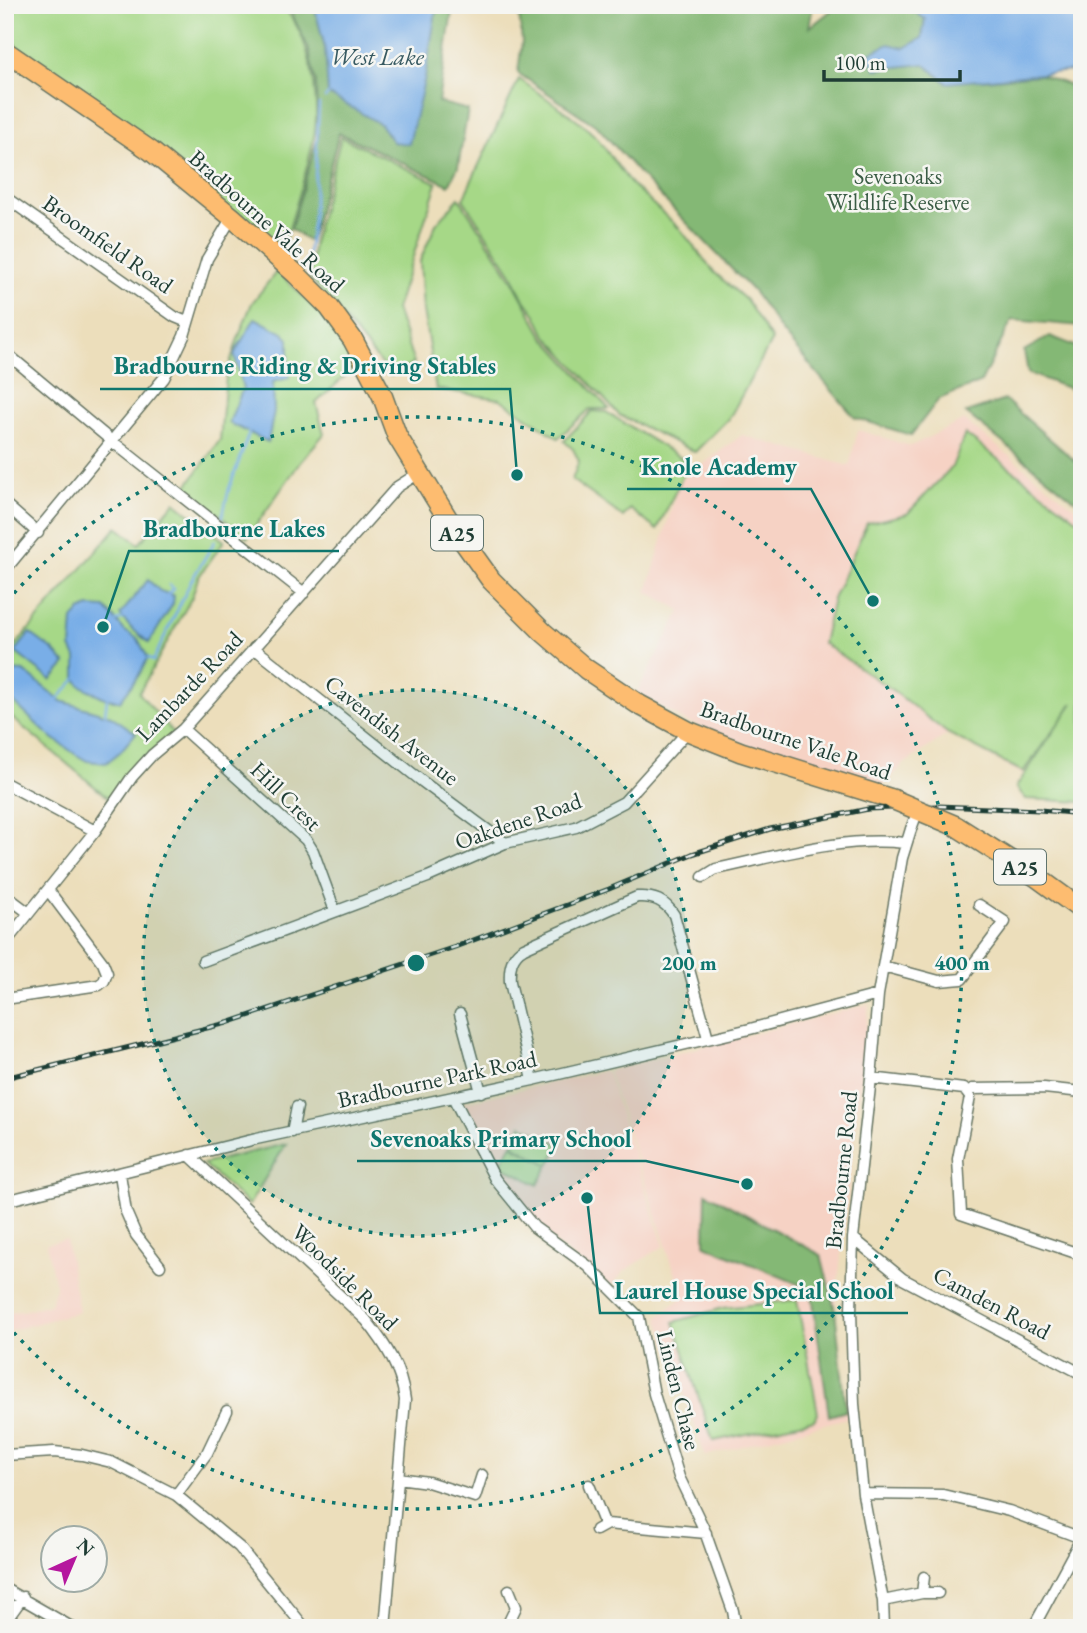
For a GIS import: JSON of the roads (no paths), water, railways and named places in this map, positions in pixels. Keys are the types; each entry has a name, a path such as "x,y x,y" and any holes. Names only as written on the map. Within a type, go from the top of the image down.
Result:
{"highway":[{"name":"Bradbourne Vale Road","path":"5,51 151,151 232,217 329,307 353,340 382,395 397,436 451,524 491,580 543,632 586,669 638,704 688,731 741,752 892,799 956,826 1038,878 1082,910"}],"street":[{"name":"Broomfield Road","path":"5,197 175,317 187,322"},
{"path":"5,570 164,378 184,336 207,259 232,217"},
{"path":"5,352 113,442 304,593"},
{"name":"Lambarde Road","path":"5,943 96,831 132,777 152,755 183,729 397,487 419,473"},
{"path":"5,504 38,533"},
{"name":"Cavendish Avenue","path":"254,648 423,782 505,843"},
{"name":"Hill Crest","path":"183,729 306,840 313,851 335,911"},
{"name":"Oakdene Road","path":"203,961 428,877 505,843 576,827 624,802 688,731"},
{"path":"5,783 96,831"},
{"name":"Bradbourne Road","path":"884,1628 883,1601 863,1494 854,1404 851,1312 853,1238 872,1078 878,995 905,843 918,810"},
{"path":"703,877 716,869 832,844 884,840 905,843"},
{"path":"5,999 99,985 104,981 107,973 103,962 48,890"},
{"path":"5,895 29,913"},
{"path":"533,1080 510,982 514,956 524,948 637,897 657,899 674,915 708,1038"},
{"path":"883,966 939,981 962,979 1005,922 979,905"},
{"name":"Bradbourne Park Road","path":"5,1201 189,1155 533,1080 878,995"},
{"path":"460,1014 481,1092"},
{"path":"872,1078 959,1087 968,1092 970,1097 958,1159 961,1214 1082,1255"},
{"path":"968,1092 972,1089 1044,1088 1082,1092"},
{"name":"Linden Chase","path":"454,1098 495,1179 534,1227 588,1266 639,1317 654,1394 679,1477 706,1533 733,1611 736,1628"},
{"path":"292,1132 297,1107"},
{"name":"Woodside Road","path":"189,1155 366,1320 383,1342 403,1381 405,1400 385,1628"},
{"path":"120,1174 126,1212 136,1235 160,1266"},
{"name":"Camden Road","path":"853,1238 903,1279 1082,1374"},
{"path":"176,1494 207,1453 227,1411"},
{"path":"5,1455 54,1452 82,1455 111,1462 176,1494 239,1546 305,1628"},
{"path":"398,1478 428,1482 475,1497 482,1475"},
{"path":"589,1485 601,1528 706,1533"},
{"path":"863,1494 943,1495 1009,1511 1082,1537 1033,1628"},
{"path":"922,1593 923,1577"},
{"path":"5,1589 74,1628"},
{"path":"506,1628 516,1607 509,1590"},
{"path":"883,1601 922,1593 938,1593"},
{"path":"5,1622 23,1597"}],"water":[{"name":"West Lake","path":"314,5 437,5 425,77 409,144 393,142 380,124 328,94 325,48"},
{"path":"905,5 941,5 950,12 956,5 1082,5 1082,70 947,83 924,64 876,69 868,54 889,44 905,48 922,38 925,19"},
{"path":"255,318 289,339 289,378 273,382 274,411 268,442 229,423 243,388 234,354"},
{"path":"148,580 160,591 174,596 173,604 149,643 120,615"},
{"path":"89,607 105,608 125,631 138,639 148,658 120,701 107,699 80,685 76,679 76,658 71,647 73,619 80,611"},
{"path":"30,633 53,650 66,664 51,680 15,652"},
{"path":"5,670 24,671 61,701 111,716 136,733 120,752 106,763 87,761 47,734 5,694"}],"waterway":[{"path":"325,98 328,94"},
{"path":"306,269 313,218 319,104"},
{"path":"222,518 229,489 249,433"},
{"path":"148,658 153,661 191,581 215,541"},
{"path":"168,594 173,589 169,585"},
{"path":"117,621 123,619"},
{"path":"58,699 76,679"},
{"path":"105,714 107,699"}],"railway":[{"path":"5,1078 227,1023 455,947 609,889 692,854 770,829 868,809 938,806 1082,814"}],"place":[{"name":"Bradbourne Riding & Driving Stables","path":"517,475"},
{"name":"Knole Academy","path":"873,601"},
{"name":"Bradbourne Lakes","path":"103,627"},
{"name":"Sevenoaks Primary School","path":"747,1184"},
{"name":"Laurel House Special School","path":"587,1198"}],"park label":[{"name":"Sevenoaks Wildlife Reserve","path":"898,189"}]}
